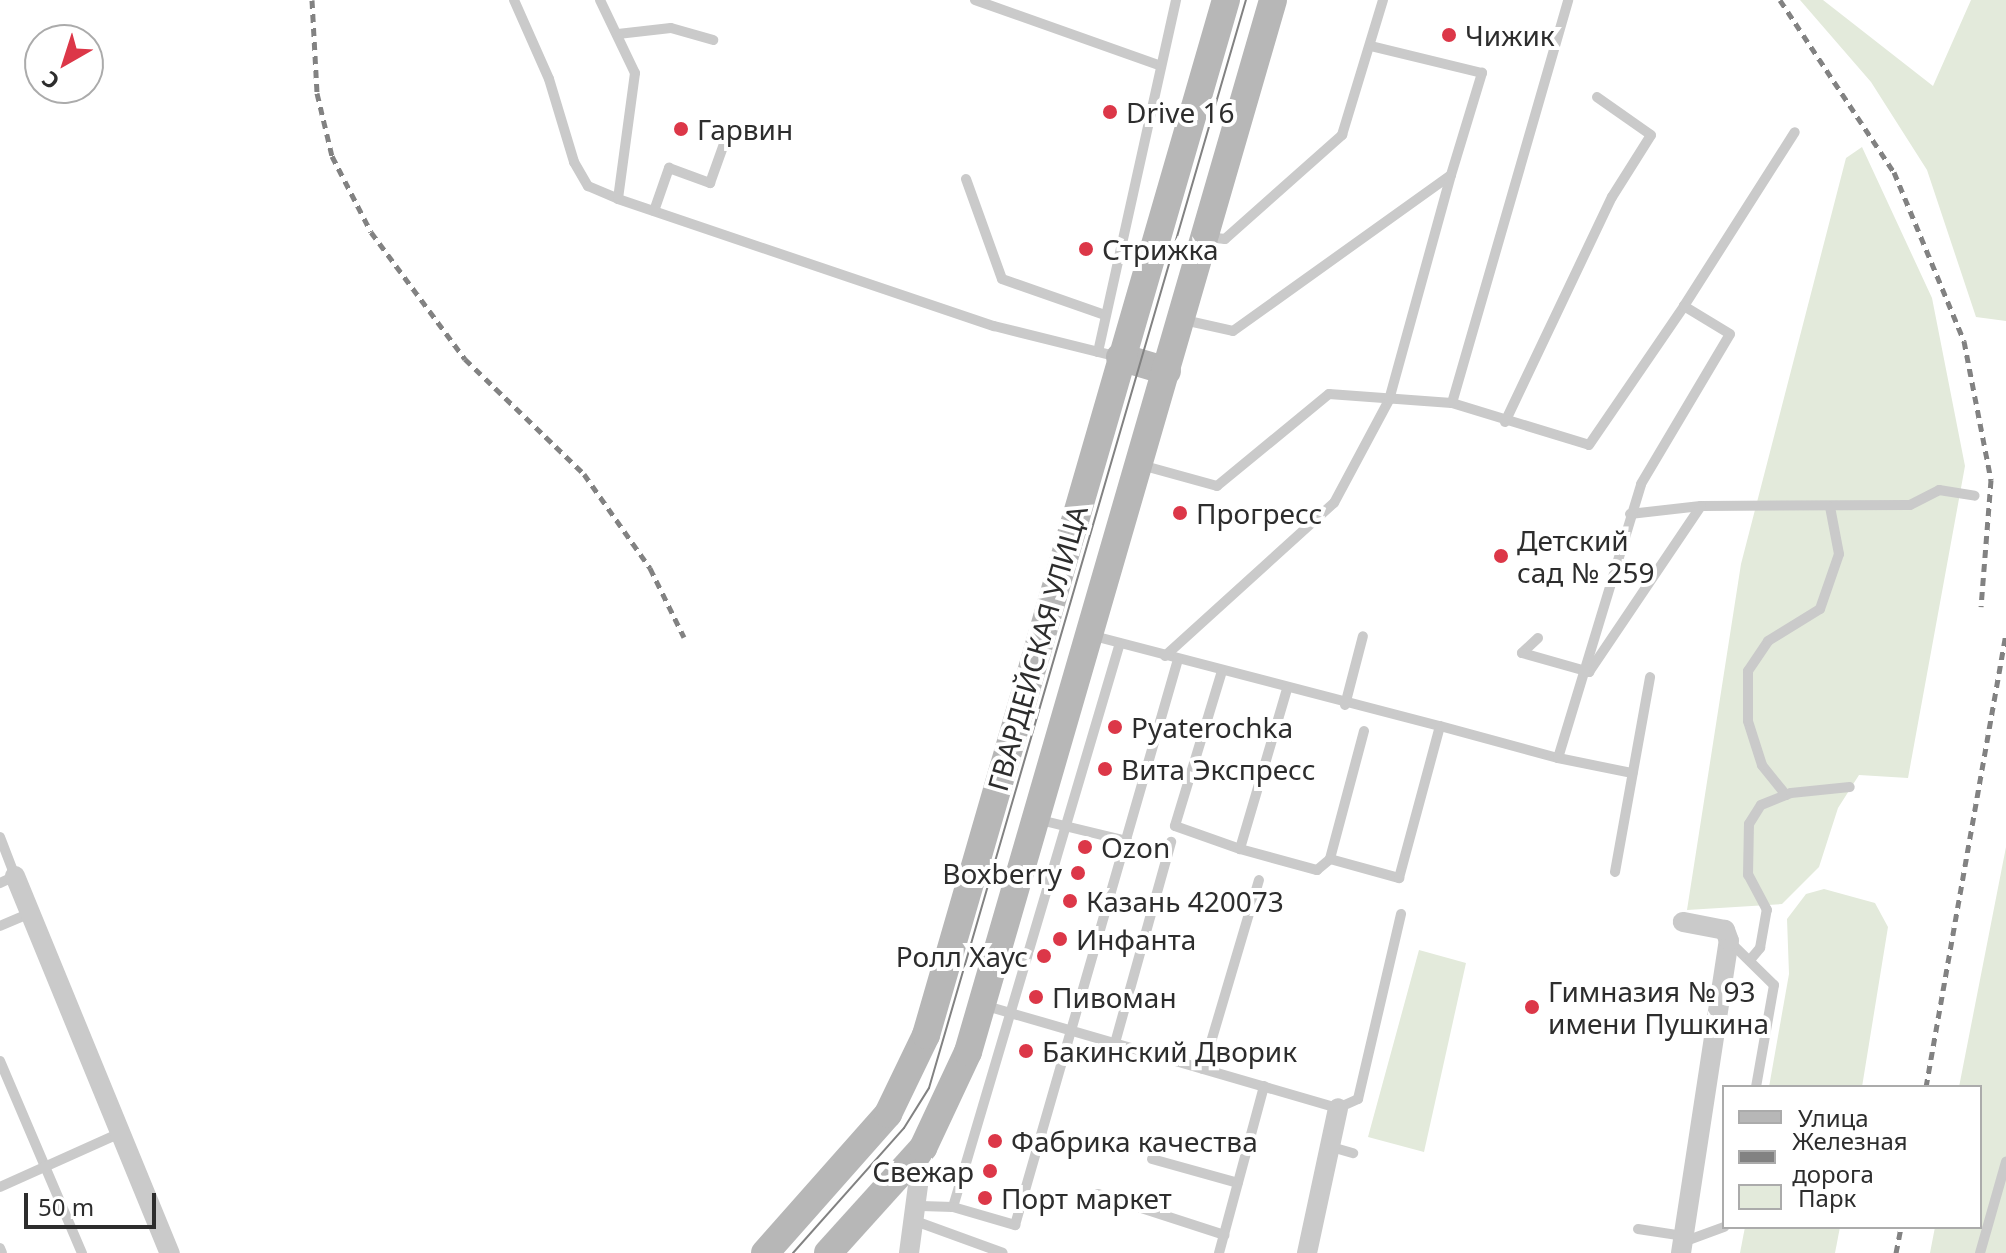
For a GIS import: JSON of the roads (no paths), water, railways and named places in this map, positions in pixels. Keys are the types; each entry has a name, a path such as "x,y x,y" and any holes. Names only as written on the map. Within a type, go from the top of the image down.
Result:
{"main road":[{"name":"ГВАРДЕЙСКАЯ УЛИЦА","path":"765,1253 888,1114 909,1078 1109,354 1226,0"},
{"name":"ГВАРДЕЙСКАЯ УЛИЦА","path":"828,1253 923,1148 950,1100 1036,819 1273,0"},
{"path":"1109,354 1167,371"}],"street":[{"path":"8,880 31,913 118,1134 170,1253"},
{"path":"1683,922 1725,930 1729,941 1683,1244"},
{"path":"1307,1253 1344,1150 1338,1108"},
{"path":"909,1253 919,1214 923,1148"}],"lane":[{"path":"514,0 549,79 574,162 588,186 618,199 994,326 1109,354 1105,315 1176,0"},
{"path":"600,0 635,73 618,199"},
{"path":"975,0 1159,65"},
{"path":"1013,13 1017,0"},
{"path":"1204,237 1225,239 1342,135 1383,0"},
{"path":"1452,403 1568,0"},
{"path":"618,34 671,28 713,40"},
{"path":"1165,656 1334,503 1389,400 1482,73 1370,46"},
{"path":"1505,422 1612,197 1651,135 1597,97"},
{"path":"654,211 669,168 710,183 729,130"},
{"path":"1139,465 1217,486 1329,394 1452,403 1505,422 1589,445 1684,306 1795,132"},
{"path":"1182,319 1233,331 1451,175"},
{"path":"966,179 1002,279 1105,315"},
{"path":"1558,758 1589,672 1630,514 1730,334 1684,306"},
{"path":"1630,514 1701,506 1910,505 1939,490 1975,496"},
{"path":"1589,672 1701,506"},
{"path":"1786,795 1762,765 1748,721 1748,671 1768,641 1820,609 1839,554 1830,507"},
{"path":"1090,635 1345,705 1440,726 1558,758 1632,773"},
{"path":"1345,705 1363,636"},
{"path":"1538,638 1522,653 1589,672"},
{"path":"953,1207 1120,643"},
{"path":"919,1214 953,1207 1015,1225 1074,1031 1178,659"},
{"path":"1222,671 1175,826 1240,849 1317,870 1330,859 1364,731"},
{"path":"1615,872 1650,677"},
{"path":"1240,849 1287,689"},
{"path":"1330,859 1399,878 1440,726"},
{"path":"1750,960 1763,938 1767,910 1748,875 1749,824 1761,805 1786,795 1850,787"},
{"path":"1036,819 1127,841"},
{"path":"0,837 8,880"},
{"path":"1115,1043 1171,842"},
{"path":"1203,1069 1259,880"},
{"path":"0,926 31,913"},
{"path":"981,1004 1338,1108 1358,1099 1401,914"},
{"path":"1729,941 1774,985 1756,1085"},
{"path":"0,1061 82,1253"},
{"path":"1219,1253 1264,1086"},
{"path":"0,1187 118,1134"},
{"path":"1152,1159 1238,1183"},
{"path":"1980,1253 2006,1162"},
{"path":"1098,1194 1224,1235"},
{"path":"919,1214 1003,1253"},
{"path":"1638,1229 1683,1244 1722,1228"}],"tram line":[{"path":"793,1253 904,1128 929,1088 1246,0"}],"railway":[{"path":"312,0 317,93 332,156 371,232 465,359 584,474 650,568 684,637"},
{"path":"1780,0 1894,172 1964,341 1991,480 1981,607"},
{"path":"1926,1085 2006,633"},
{"path":"1896,1253 1901,1229"}],"place":[{"name":"Чижик","path":"1449,35"},
{"name":"Drive 16","path":"1110,112"},
{"name":"Гарвин","path":"681,129"},
{"name":"Стрижка","path":"1086,249"},
{"name":"Прогресс","path":"1180,513"},
{"name":"Детский сад № 259","path":"1501,556"},
{"name":"Pyaterochka","path":"1115,727"},
{"name":"Вита Экспресс","path":"1105,769"},
{"name":"Ozon","path":"1085,847"},
{"name":"Boxberry","path":"1078,873"},
{"name":"Казань 420073","path":"1070,901"},
{"name":"Инфанта","path":"1060,939"},
{"name":"Ролл Хаус","path":"1044,956"},
{"name":"Пивоман","path":"1036,997"},
{"name":"Гимназия № 93 имени Пушкина","path":"1532,1007"},
{"name":"Бакинский Дворик","path":"1026,1051"},
{"name":"Фабрика качества","path":"995,1141"},
{"name":"Свежар","path":"990,1171"},
{"name":"Порт маркет","path":"985,1198"}]}
